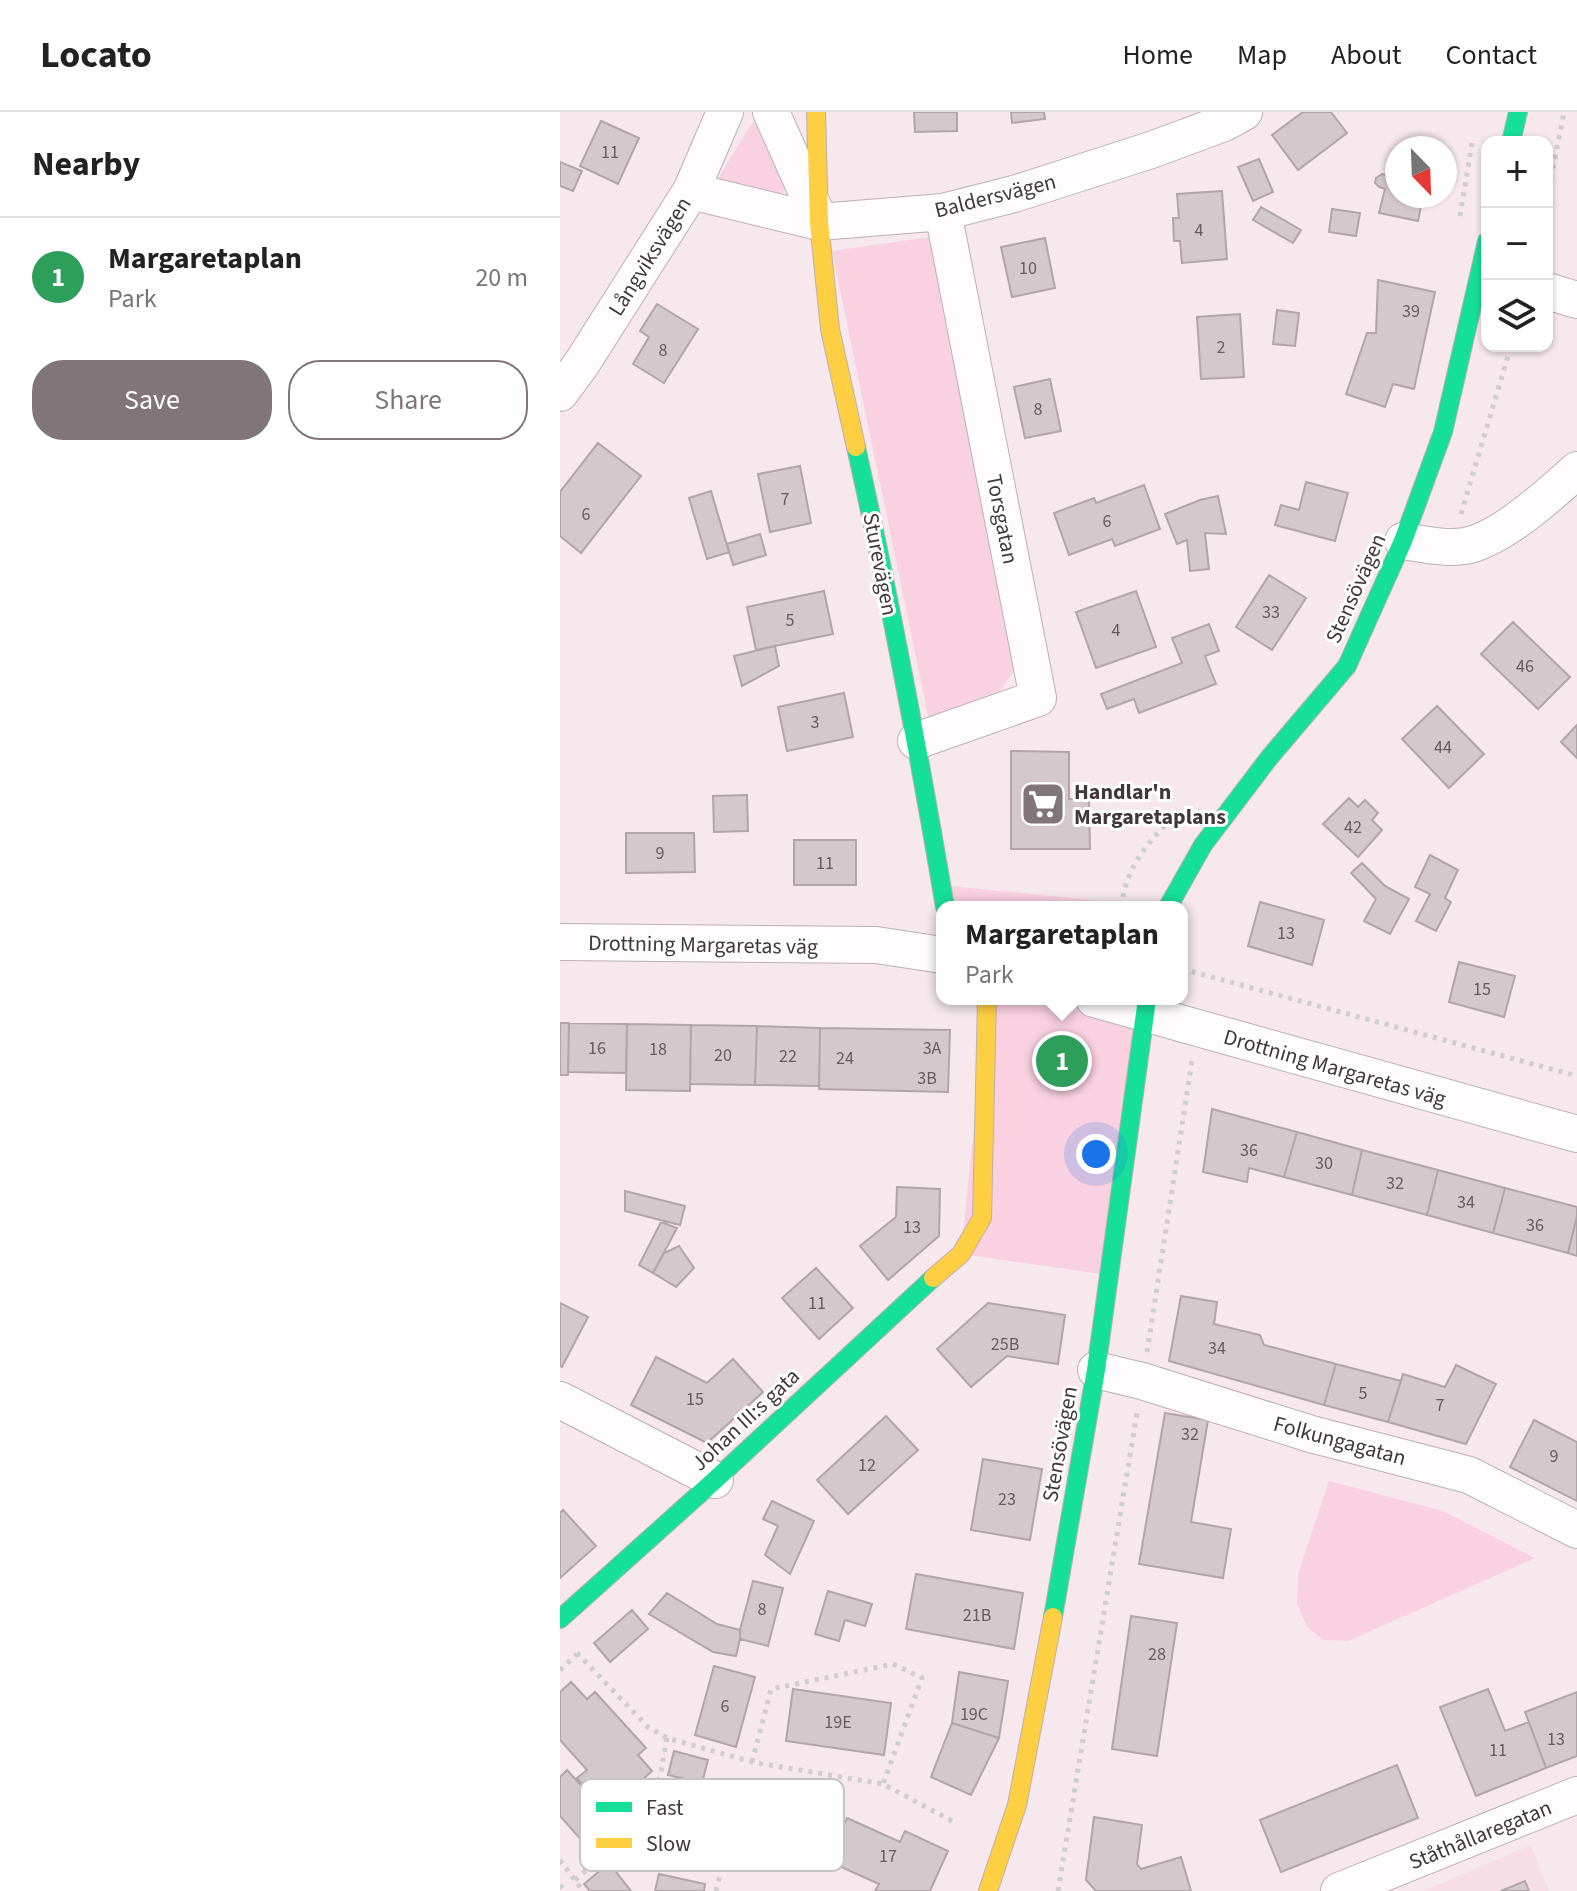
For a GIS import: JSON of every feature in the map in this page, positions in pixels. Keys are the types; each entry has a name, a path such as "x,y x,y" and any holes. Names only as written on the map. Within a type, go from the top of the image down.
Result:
{"street":[{"name":"Långviksvägen","path":"560,393 691,191 725,112"},
{"name":"Sturevägen","path":"771,112 819,222"},
{"name":"Sturevägen","path":"816,112 819,222 830,329 871,514 944,901"},
{"name":"Baldersvägen","path":"691,191 819,222 943,212 1014,194 1151,150 1224,123 1244,112"},
{"path":"1512,136 1518,112"},
{"name":"Torsgatan","path":"916,741 1038,698 943,212"},
{"name":"Stensövägen","path":"1171,901 1203,845 1269,758 1347,666 1403,541 1443,432 1481,278"},
{"path":"1553,293 1577,300"},
{"path":"1403,541 1435,546 1465,546 1488,538 1544,500 1577,470"},
{"name":"Drottning Margaretas väg","path":"560,942 876,945 936,954"},
{"name":"Johan III:s gata","path":"560,1619 961,1254 982,1218 987,1005"},
{"name":"Stensövägen","path":"988,1891 1017,1805 1056,1599 1096,1370 1146,1006"},
{"name":"Drottning Margaretas väg","path":"1146,1006 1197,1028 1577,1134"},
{"name":"Folkungagatan","path":"1096,1370 1142,1381 1311,1434 1469,1475 1577,1530"},
{"path":"560,1400 715,1480"},
{"name":"Ståthållaregatan","path":"1339,1891 1577,1795"}],"path":[{"path":"1553,168 1564,112"},
{"path":"1460,218 1472,142"},
{"path":"1122,901 1124,884 1143,849 1184,804"},
{"path":"1188,971 1577,1076"},
{"path":"1058,1891 1197,1028"},
{"path":"569,1644 648,1727 667,1738 752,1762 883,1784 952,1821"},
{"path":"752,1762 771,1689 893,1664 922,1678 883,1784"},
{"path":"659,1779 667,1738"},
{"path":"560,1860 583,1891"},
{"path":"575,1880 585,1871"},
{"path":"716,1891 721,1871"},
{"path":"560,1885 564,1891"}],"shaded area":[{"path":"752,123 761,125 784,189 782,195 719,179"},
{"path":"930,237 1016,668 998,694 929,720 832,251"},
{"path":"941,885 1100,901 944,901"},
{"path":"986,1005 1146,1005 1108,1275 961,1254"},
{"path":"1329,1481 1443,1511 1535,1558 1348,1641 1324,1640 1308,1628 1297,1604 1299,1571"},
{"path":"1531,1845 1549,1891 1423,1891"}],"building":[{"path":"914,112 957,112 957,131 915,132"},
{"path":"1011,112 1044,112 1045,119 1012,123"},
{"path":"1303,112 1331,112 1347,133 1298,170 1272,135"},
{"path":"601,121 639,138 618,184 580,166"},
{"path":"1259,159 1273,192 1253,201 1238,167"},
{"path":"560,162 582,171 573,191 560,186"},
{"path":"1385,175 1385,189 1375,183"},
{"path":"1385,189 1385,208 1421,208 1418,221 1379,213"},
{"path":"1222,191 1227,259 1182,263 1180,241 1174,241 1173,218 1179,218 1177,194"},
{"path":"1261,207 1301,230 1293,243 1253,220"},
{"path":"1332,209 1360,213 1356,236 1329,232"},
{"path":"1045,238 1055,288 1012,297 1001,247"},
{"path":"1378,280 1435,292 1414,389 1393,384 1385,407 1346,394 1367,333 1376,333"},
{"path":"657,304 698,329 664,383 633,364 649,337 640,331"},
{"path":"1277,310 1299,313 1295,346 1273,344"},
{"path":"1240,314 1244,377 1201,379 1197,317"},
{"path":"1050,379 1061,431 1025,438 1014,387"},
{"path":"598,443 641,476 581,553 560,536 560,492"},
{"path":"800,466 811,523 770,532 758,474"},
{"path":"1306,482 1348,493 1335,541 1275,525 1281,505 1299,510"},
{"path":"1144,485 1160,529 1115,546 1112,539 1069,555 1054,513 1094,498 1096,503"},
{"path":"711,491 729,552 707,559 689,498"},
{"path":"1218,496 1226,534 1205,533 1209,569 1190,571 1187,540 1177,544 1165,514"},
{"path":"760,534 766,555 733,565 727,544"},
{"path":"1269,575 1306,598 1272,650 1236,627"},
{"path":"824,591 833,634 756,650 747,607"},
{"path":"1136,591 1156,647 1096,668 1076,612"},
{"path":"1513,622 1570,677 1538,709 1481,654"},
{"path":"1209,624 1219,651 1205,656 1216,684 1139,713 1134,699 1107,709 1101,694 1182,663 1172,638"},
{"path":"775,646 779,666 742,686 734,656"},
{"path":"844,693 853,737 787,751 778,707"},
{"path":"1437,706 1484,754 1449,788 1402,739"},
{"path":"1577,725 1577,758 1561,742"},
{"path":"1011,751 1069,752 1069,799 1089,799 1090,849 1011,849"},
{"path":"747,795 748,831 714,832 713,796"},
{"path":"1349,798 1358,807 1365,800 1378,813 1372,820 1382,830 1358,857 1323,824"},
{"path":"626,833 694,833 695,872 626,873"},
{"path":"794,840 856,840 856,885 794,885"},
{"path":"1430,855 1458,870 1445,898 1451,902 1436,931 1416,921 1430,894 1415,887"},
{"path":"1362,863 1385,886 1409,899 1390,934 1364,921 1376,899 1351,873"},
{"path":"1260,902 1324,920 1312,965 1248,946"},
{"path":"1459,962 1515,976 1504,1017 1449,1002"},
{"path":"560,1023 569,1023 568,1075 560,1075"},
{"path":"569,1023 627,1024 626,1073 568,1072"},
{"path":"627,1024 691,1025 690,1091 626,1090"},
{"path":"691,1025 757,1026 755,1085 690,1084"},
{"path":"757,1026 820,1028 819,1086 755,1085"},
{"path":"820,1028 950,1030 948,1092 819,1089"},
{"path":"1212,1109 1297,1132 1284,1177 1249,1168 1247,1182 1203,1172"},
{"path":"1297,1132 1362,1150 1352,1195 1284,1177"},
{"path":"1362,1150 1438,1170 1427,1215 1352,1195"},
{"path":"1438,1170 1505,1188 1493,1233 1427,1215"},
{"path":"897,1187 940,1189 939,1236 888,1280 860,1246 896,1217"},
{"path":"1505,1188 1577,1207 1568,1253 1493,1233"},
{"path":"625,1191 685,1206 680,1225 625,1211"},
{"path":"1577,1216 1577,1256 1568,1253"},
{"path":"661,1222 677,1228 653,1273 639,1265"},
{"path":"679,1246 694,1268 676,1287 653,1273 664,1253"},
{"path":"816,1268 853,1308 819,1339 782,1298"},
{"path":"1181,1296 1217,1302 1214,1324 1260,1335 1264,1345 1336,1364 1324,1405 1169,1361"},
{"path":"560,1303 588,1317 562,1367 560,1366"},
{"path":"988,1303 1065,1315 1058,1364 1007,1356 971,1387 937,1349"},
{"path":"656,1357 707,1383 733,1359 763,1392 707,1443 631,1405"},
{"path":"1336,1364 1401,1381 1388,1422 1324,1405"},
{"path":"1456,1365 1496,1384 1466,1444 1388,1422 1403,1374 1445,1387"},
{"path":"1165,1413 1208,1420 1191,1522 1231,1529 1223,1578 1139,1564"},
{"path":"886,1416 918,1450 848,1514 817,1480"},
{"path":"1534,1420 1577,1442 1577,1501 1510,1467"},
{"path":"983,1459 1042,1469 1030,1540 971,1530"},
{"path":"772,1501 814,1521 790,1574 765,1555 778,1526 763,1519"},
{"path":"563,1510 596,1546 560,1578 560,1513"},
{"path":"916,1574 1023,1593 1014,1649 906,1629"},
{"path":"753,1581 783,1588 768,1646 740,1639"},
{"path":"828,1591 872,1604 865,1626 845,1620 839,1641 815,1634"},
{"path":"667,1593 717,1624 740,1630 736,1656 713,1652 649,1614"},
{"path":"632,1610 648,1629 610,1662 594,1643"},
{"path":"1131,1616 1177,1623 1157,1756 1112,1749"},
{"path":"714,1666 755,1677 736,1747 695,1735"},
{"path":"959,1672 1008,1681 999,1738 952,1723"},
{"path":"571,1682 587,1699 595,1692 646,1748 638,1755 652,1771 643,1779 580,1781 577,1778 587,1770 560,1740 560,1692"},
{"path":"793,1689 891,1703 884,1755 786,1741"},
{"path":"1488,1689 1505,1731 1529,1722 1546,1768 1476,1796 1440,1707"},
{"path":"1577,1692 1577,1756 1546,1768 1525,1712"},
{"path":"952,1723 999,1738 971,1795 931,1777"},
{"path":"674,1751 708,1760 703,1779 668,1775"},
{"path":"1397,1765 1418,1818 1281,1872 1260,1820"},
{"path":"567,1770 580,1784 580,1838 560,1816 560,1777"},
{"path":"1094,1817 1142,1825 1137,1864 1141,1869 1181,1857 1191,1891 1096,1891 1086,1880"},
{"path":"847,1818 900,1842 905,1831 948,1851 930,1891 875,1891 879,1884 844,1868 844,1825"},
{"path":"599,1871 615,1871 631,1891 590,1891 584,1884"},
{"path":"659,1874 705,1884 704,1891 655,1891"},
{"path":"1525,1881 1529,1891 1501,1891"}],"traffic: fast":[{"path":"1512,136 1518,112"},
{"path":"1171,901 1203,845 1269,758 1347,666 1403,541 1443,432 1481,267"},
{"path":"856,447 904,677 944,901"},
{"path":"1053,1617 1096,1370 1146,1005"},
{"path":"560,1619 933,1278"}],"traffic: slow":[{"path":"816,112 819,222 830,329 856,447"},
{"path":"933,1278 961,1254 982,1218 987,1005"},
{"path":"988,1891 1017,1805 1053,1617"}],"place":[{"name":"Handlar'n Margaretaplans","path":"1043,804"},
{"name":"Margaretaplan","path":"1062,1061"}]}
